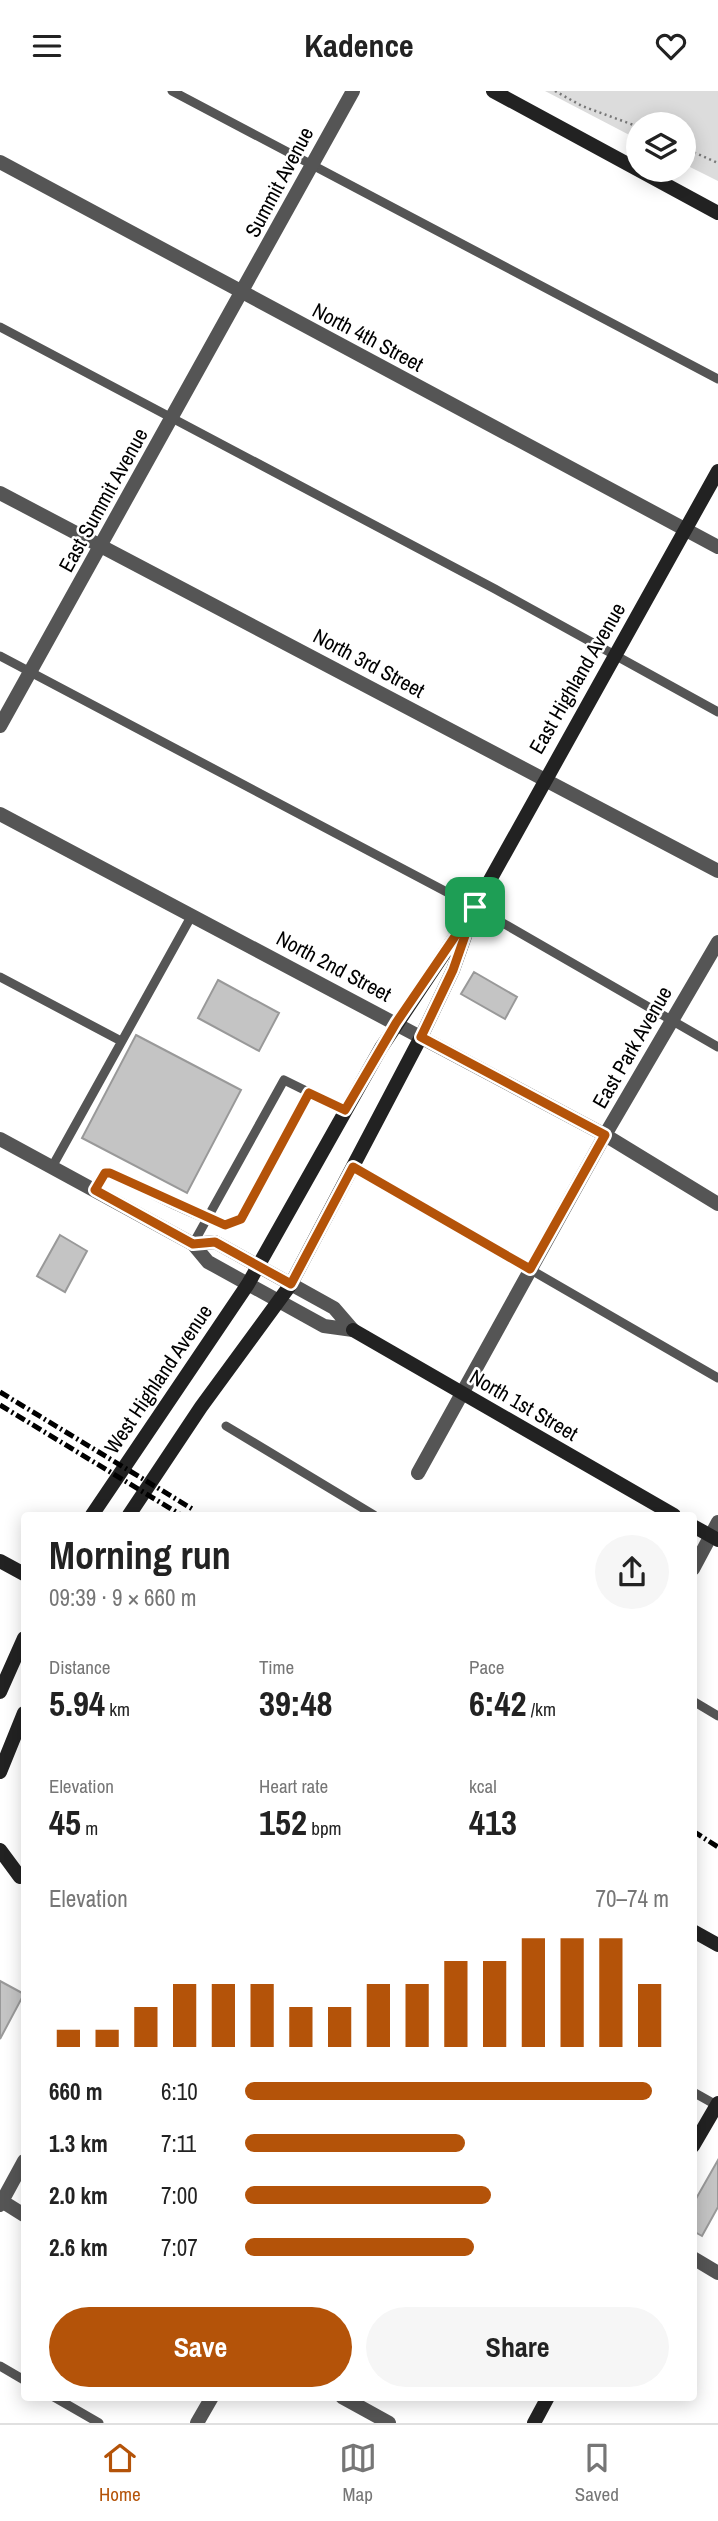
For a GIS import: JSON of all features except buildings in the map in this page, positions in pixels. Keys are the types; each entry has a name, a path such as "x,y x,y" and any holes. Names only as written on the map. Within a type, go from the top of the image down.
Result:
{"main road":[{"path":"493,91 718,213"},
{"name":"East Highland Avenue","path":"258,1266 396,1023 475,907 544,778 718,471"},
{"name":"East Highland Avenue","path":"278,1301 291,1284 421,1037 453,970 475,907"},
{"name":"West Highland Avenue","path":"94,1512 258,1266"},
{"path":"131,1512 201,1407 278,1301"},
{"name":"North 1st Street","path":"353,1330 669,1512"},
{"path":"697,1528 714,1538"},
{"path":"0,1561 19,1571"},
{"path":"0,1692 21,1645"},
{"path":"0,1772 21,1720"},
{"path":"0,1850 21,1877"},
{"path":"0,1876 21,1878"},
{"path":"697,1933 718,1945"},
{"path":"697,2139 718,2104"},
{"path":"534,2423 546,2401"}],"street":[{"name":"Summit Avenue","path":"242,294 353,91"},
{"name":"North 4th Street","path":"0,162 718,547"},
{"name":"East Summit Avenue","path":"0,726 242,294"},
{"name":"North 3rd Street","path":"0,493 718,871"},
{"name":"North 2nd Street","path":"0,814 605,1135 718,1204"},
{"name":"East Park Avenue","path":"418,1473 605,1135 718,942"},
{"name":"North 1st Street","path":"0,1139 193,1244 208,1262 324,1326 353,1330"},
{"name":"North 1st Street","path":"193,1244 215,1242 334,1308 353,1330"},
{"path":"697,1563 714,1538 718,1523"},
{"path":"21,2166 1,2202 21,2213"},
{"path":"697,2260 718,2273"},
{"path":"197,2423 210,2401"},
{"path":"349,2401 389,2423"}],"lane":[{"path":"173,91 718,379"},
{"path":"0,327 615,653 718,712"},
{"path":"0,656 475,907 718,1047"},
{"path":"52,1167 192,915"},
{"path":"0,977 121,1041"},
{"path":"193,1244 284,1080 345,1110"},
{"path":"95,1190 105,1173 110,1173 225,1225 241,1219 309,1093"},
{"path":"353,1167 718,1378"},
{"path":"226,1426 369,1512"},
{"path":"697,1703 718,1716"},
{"path":"697,2094 718,2104"},
{"path":"0,2366 21,2378"},
{"path":"61,2401 99,2423"}],"path":[{"path":"555,91 582,106 626,122"},
{"path":"696,153 718,163"}],"shaded area":[{"path":"545,91 718,91 718,181 696,170 696,112 626,112 626,133"}],"railway":[{"path":"0,1392 194,1510"},
{"path":"0,1405 176,1512"},
{"path":"697,1834 718,1847"}],"route":[{"path":"475,907 453,970 421,1037 605,1135 530,1269 353,1167 291,1284 215,1242 193,1244 95,1190 105,1173 110,1173 225,1225 241,1219 309,1093 345,1110 396,1023 475,907"}]}
